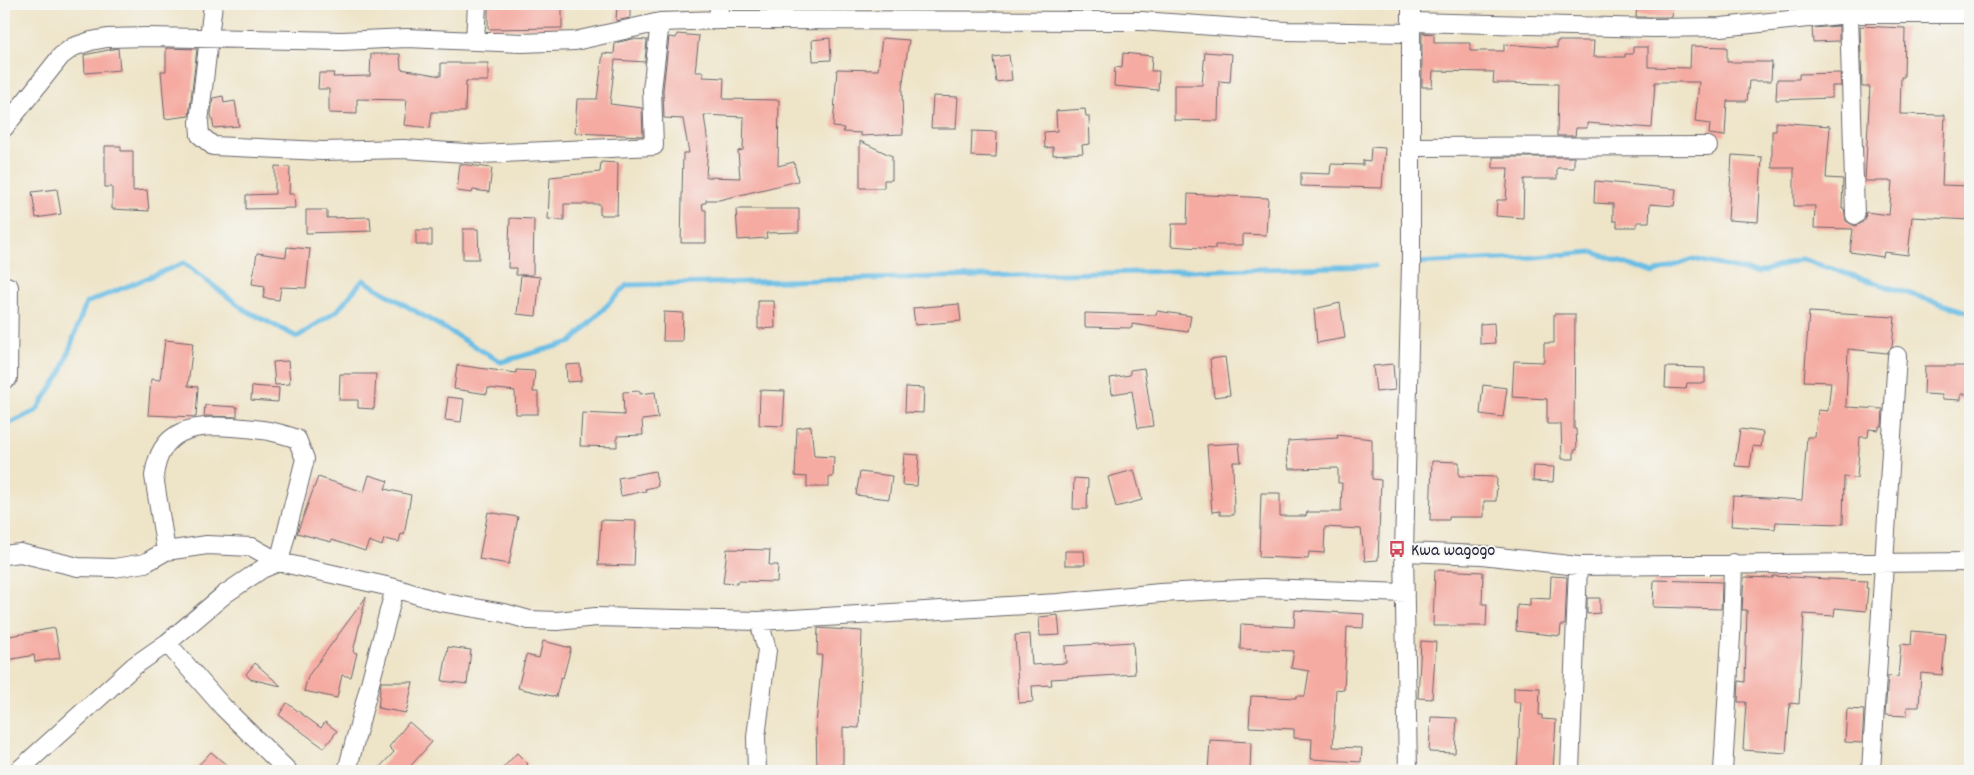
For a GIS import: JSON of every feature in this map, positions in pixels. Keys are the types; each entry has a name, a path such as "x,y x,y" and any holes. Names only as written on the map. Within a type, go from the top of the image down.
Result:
{"street":[{"path":"213,4 199,122 200,135 213,146 322,151 404,149 481,154 654,146 652,90 660,22"},
{"path":"475,40 477,4"},
{"path":"1408,771 1404,552 1409,424 1411,4"},
{"path":"4,128 61,56 73,48 91,41 107,38 342,41 407,38 522,43 575,41 660,22 719,12 1141,21 1286,31 1411,28 1721,27 1849,14 1866,9 1970,14"},
{"path":"1849,14 1855,214"},
{"path":"1411,147 1708,146"},
{"path":"4,284 9,287 8,378"},
{"path":"1871,771 1896,356"},
{"path":"166,551 154,476 156,463 170,440 187,429 204,425 271,430 297,440 305,459 279,562"},
{"path":"4,555 20,553 78,567 114,568 145,563 166,551 207,545 252,546 279,562 395,588 440,602 504,613 529,620 557,621 596,617 759,621 1058,603 1160,593 1255,588 1405,593"},
{"path":"1404,552 1482,555 1578,566 1970,562"},
{"path":"18,771 134,666 167,643 225,594 262,569 279,562"},
{"path":"1722,771 1731,636 1733,563"},
{"path":"1570,771 1578,566"},
{"path":"347,771 395,588"},
{"path":"756,771 756,737 767,650 759,621"},
{"path":"167,643 222,707 288,771"}],"building":[{"path":"488,4 562,4 562,28 488,29"},
{"path":"617,4 630,4 630,18 616,21"},
{"path":"1637,4 1673,4 1672,17 1636,17"},
{"path":"1839,26 1839,41 1813,42 1812,28"},
{"path":"1860,26 1905,28 1904,77 1901,77 1900,114 1945,115 1942,185 1970,186 1970,220 1912,217 1908,255 1884,252 1883,257 1850,252 1853,229 1814,228 1815,206 1794,206 1794,168 1772,168 1772,131 1776,131 1776,122 1830,126 1826,178 1843,179 1842,209 1844,209 1846,221 1855,226 1865,220 1866,212 1889,215 1892,181 1865,181 1870,87 1862,87"},
{"path":"1422,33 1434,34 1434,43 1470,43 1470,51 1504,51 1504,44 1557,48 1557,41 1594,41 1593,57 1625,57 1625,54 1633,54 1633,47 1648,47 1648,67 1690,68 1691,46 1727,47 1727,62 1772,62 1771,81 1749,81 1747,101 1727,101 1725,136 1709,134 1710,124 1695,122 1699,82 1655,82 1652,128 1587,123 1587,128 1576,128 1575,136 1557,136 1558,84 1493,83 1494,72 1433,71 1432,87 1422,87"},
{"path":"677,34 699,36 695,72 703,72 703,77 724,78 723,99 779,100 778,166 794,162 798,181 719,200 706,200 706,203 702,203 703,210 706,210 706,243 681,243 683,153 689,153 683,119 664,118 663,90 669,37 676,38","holes":["704,115 744,117 743,150 738,151 740,178 706,177 708,144"]},
{"path":"830,38 831,60 813,61 812,40"},
{"path":"882,38 909,40 902,89 903,134 861,136 861,133 843,132 844,128 833,127 837,69 878,70"},
{"path":"632,39 647,40 645,62 615,60 610,104 642,108 643,136 575,133 577,99 597,99 603,53 614,54 615,43"},
{"path":"118,48 120,70 85,73 84,55"},
{"path":"166,48 197,49 189,116 165,119 161,71 166,71"},
{"path":"1205,52 1232,54 1230,82 1219,81 1218,121 1174,120 1174,85 1202,85"},
{"path":"1123,53 1152,56 1151,71 1159,71 1158,90 1114,86 1115,67 1122,68"},
{"path":"371,54 400,54 401,69 441,76 441,63 488,63 488,81 466,81 465,112 432,112 430,128 404,125 407,100 357,99 357,114 329,113 329,89 318,89 319,73 334,73 333,77 370,76"},
{"path":"1009,55 1012,80 996,82 993,57"},
{"path":"1840,73 1841,86 1832,86 1832,98 1776,100 1777,79 1799,79 1799,74"},
{"path":"223,96 224,103 235,101 239,126 214,128 211,114 213,98"},
{"path":"933,96 958,97 956,128 931,128"},
{"path":"1085,109 1086,116 1089,116 1090,144 1082,145 1083,153 1053,155 1053,147 1045,148 1044,132 1057,131 1056,111"},
{"path":"972,131 997,132 996,157 971,156"},
{"path":"860,141 892,156 892,180 884,180 884,188 860,188"},
{"path":"105,146 121,146 121,151 133,151 133,191 147,190 149,211 112,209 112,187 105,187"},
{"path":"1371,147 1385,148 1382,188 1301,186 1301,173 1330,174 1331,164 1363,165 1363,160 1370,161"},
{"path":"1732,155 1762,157 1758,222 1728,220"},
{"path":"1493,157 1574,157 1574,168 1557,168 1557,179 1524,179 1523,218 1496,216 1497,200 1506,200 1508,168 1493,168"},
{"path":"601,162 618,163 617,215 600,215 600,204 564,204 564,220 548,219 550,177 600,172"},
{"path":"460,164 492,168 489,192 473,190 472,193 457,191"},
{"path":"275,166 290,167 289,194 294,194 295,208 246,209 246,195 275,194"},
{"path":"1595,181 1676,189 1674,206 1650,204 1649,222 1637,222 1637,227 1617,227 1617,221 1613,221 1613,204 1594,203"},
{"path":"57,189 61,214 36,218 32,192"},
{"path":"1188,194 1268,198 1266,235 1243,234 1243,245 1215,245 1215,249 1171,246 1172,224 1187,224"},
{"path":"736,209 799,209 799,232 766,233 767,238 738,240"},
{"path":"306,210 327,210 327,218 370,217 371,231 306,233"},
{"path":"510,218 534,219 533,275 516,275 516,268 508,268"},
{"path":"463,229 478,229 479,259 463,259"},
{"path":"416,230 432,230 432,245 416,245"},
{"path":"287,247 310,249 306,288 281,287 279,300 263,298 265,286 252,284 257,253 286,257"},
{"path":"521,275 540,277 536,316 517,314"},
{"path":"758,301 774,301 775,328 758,329"},
{"path":"1340,303 1345,338 1317,343 1314,309"},
{"path":"959,304 961,321 915,325 913,308"},
{"path":"1157,311 1191,316 1188,332 1132,324 1132,328 1085,327 1085,313 1156,315"},
{"path":"664,312 683,313 682,341 663,341"},
{"path":"1809,312 1895,317 1892,347 1887,353 1848,349 1846,407 1883,409 1882,426 1879,426 1879,430 1869,429 1868,437 1860,437 1857,478 1844,477 1843,524 1776,522 1775,529 1731,526 1733,496 1802,500 1807,437 1815,437 1818,410 1828,411 1831,382 1804,381"},
{"path":"1554,314 1575,314 1574,429 1576,429 1577,450 1574,450 1574,459 1562,459 1561,424 1547,424 1547,399 1512,397 1514,361 1544,362 1544,343 1554,343"},
{"path":"1494,323 1495,343 1480,344 1480,324"},
{"path":"165,340 193,343 188,386 198,387 196,417 148,415 151,379 160,380"},
{"path":"1225,357 1230,395 1214,397 1210,359"},
{"path":"288,361 290,384 275,385 273,362"},
{"path":"580,364 581,381 567,382 566,365"},
{"path":"1393,364 1395,390 1376,392 1373,366"},
{"path":"457,365 516,373 516,370 535,371 533,392 538,392 538,414 516,414 515,391 488,388 487,394 454,389"},
{"path":"1925,366 1970,366 1970,394 1961,394 1961,400 1942,399 1942,395 1924,394"},
{"path":"1666,367 1705,368 1705,383 1687,383 1686,389 1665,388"},
{"path":"1144,368 1153,426 1138,428 1132,391 1112,394 1110,378 1130,375 1130,370"},
{"path":"340,374 376,374 374,409 358,408 358,400 339,400"},
{"path":"1483,385 1507,388 1503,417 1480,414"},
{"path":"252,386 279,388 278,402 251,400"},
{"path":"906,387 924,388 923,413 905,412"},
{"path":"760,390 785,391 783,426 759,425"},
{"path":"640,391 640,394 655,392 658,418 642,420 643,435 617,436 617,447 580,446 582,413 624,415 623,392"},
{"path":"448,397 464,399 461,422 445,420"},
{"path":"205,405 237,407 237,417 204,416"},
{"path":"811,426 814,456 834,457 833,477 829,477 829,487 807,487 807,477 795,476 797,428"},
{"path":"1740,429 1763,432 1761,447 1753,446 1750,467 1735,466"},
{"path":"1337,435 1372,439 1372,479 1381,480 1378,560 1365,561 1361,529 1325,527 1324,553 1309,552 1308,559 1259,557 1261,493 1280,493 1280,516 1306,516 1307,512 1341,512 1342,483 1338,483 1338,468 1289,469 1287,457 1288,441 1338,438"},
{"path":"1239,443 1241,462 1233,462 1234,515 1220,515 1220,511 1212,512 1207,445"},
{"path":"904,454 919,455 917,486 902,485"},
{"path":"1432,461 1459,462 1459,476 1497,477 1496,501 1484,501 1484,517 1449,517 1449,520 1430,520"},
{"path":"1534,466 1554,467 1553,482 1533,481"},
{"path":"1134,470 1142,500 1116,507 1108,477"},
{"path":"655,471 658,486 645,489 646,491 621,496 618,478"},
{"path":"860,472 892,476 889,499 856,495"},
{"path":"369,475 388,481 385,489 411,495 404,535 401,534 399,542 384,539 382,546 369,541 365,551 332,540 331,542 297,533 318,477 364,492"},
{"path":"1074,478 1088,479 1087,509 1073,509"},
{"path":"488,512 518,517 509,564 479,559"},
{"path":"601,520 636,521 634,566 598,565"},
{"path":"727,549 770,550 769,565 778,565 777,582 737,581 737,584 723,583"},
{"path":"1065,551 1084,551 1085,565 1065,565"},
{"path":"1435,570 1483,572 1482,604 1487,604 1486,626 1433,626"},
{"path":"1551,576 1567,577 1565,625 1561,625 1560,636 1516,631 1517,605 1530,606 1530,598 1550,599"},
{"path":"1773,576 1867,581 1866,588 1868,588 1866,611 1835,608 1834,616 1804,614 1799,704 1790,703 1786,753 1743,750 1746,702 1738,702 1739,681 1745,682 1747,610 1742,610 1744,577 1773,578"},
{"path":"1654,580 1722,582 1721,609 1653,607"},
{"path":"366,597 353,652 357,653 351,677 342,675 337,698 304,691 308,676"},
{"path":"1587,598 1600,598 1600,613 1587,614"},
{"path":"1295,610 1364,614 1363,628 1347,627 1344,690 1336,689 1333,747 1362,748 1361,762 1311,759 1312,739 1294,738 1294,729 1249,727 1251,696 1296,698 1296,696 1305,696 1309,671 1291,668 1294,651 1240,649 1241,624 1294,627"},
{"path":"1058,615 1060,635 1040,636 1039,617"},
{"path":"55,628 60,658 35,662 34,655 8,660 4,637"},
{"path":"818,628 862,631 859,728 843,727 843,771 817,771 816,725 822,655 817,655"},
{"path":"1912,631 1946,634 1942,675 1921,673 1919,707 1907,707 1907,716 1885,715 1888,676 1898,677 1901,644 1911,645"},
{"path":"1030,634 1032,665 1066,663 1065,646 1133,642 1135,674 1051,679 1052,685 1032,686 1033,702 1019,703 1015,635"},
{"path":"543,641 571,648 556,697 518,688 526,655 539,658"},
{"path":"1421,641 1436,642 1432,699 1418,698"},
{"path":"448,647 471,650 467,684 442,681"},
{"path":"255,663 281,686 250,679 246,674"},
{"path":"381,682 413,682 406,713 378,708"},
{"path":"1514,687 1540,688 1539,715 1542,715 1542,719 1556,720 1553,771 1517,771 1521,702 1514,702"},
{"path":"287,703 321,728 325,722 337,731 324,748 279,715"},
{"path":"1847,709 1864,710 1862,743 1845,742"},
{"path":"1431,717 1457,718 1455,753 1429,752"},
{"path":"409,722 432,742 406,771 376,771 394,752 389,747"},
{"path":"1210,740 1251,742 1250,771 1208,771"},
{"path":"211,752 234,771 193,771"},
{"path":"517,753 528,764 521,771 500,771"}],"waterway":[{"path":"1414,263 1524,258 1592,252 1653,273 1693,259 1757,273 1801,259 1970,313"},
{"path":"4,426 36,411 61,373 86,303 184,263 245,310 297,337 337,311 363,280 501,362 571,342 627,285 1375,266"}],"place":[{"name":"Kwa wagogo","path":"1397,549"}]}
